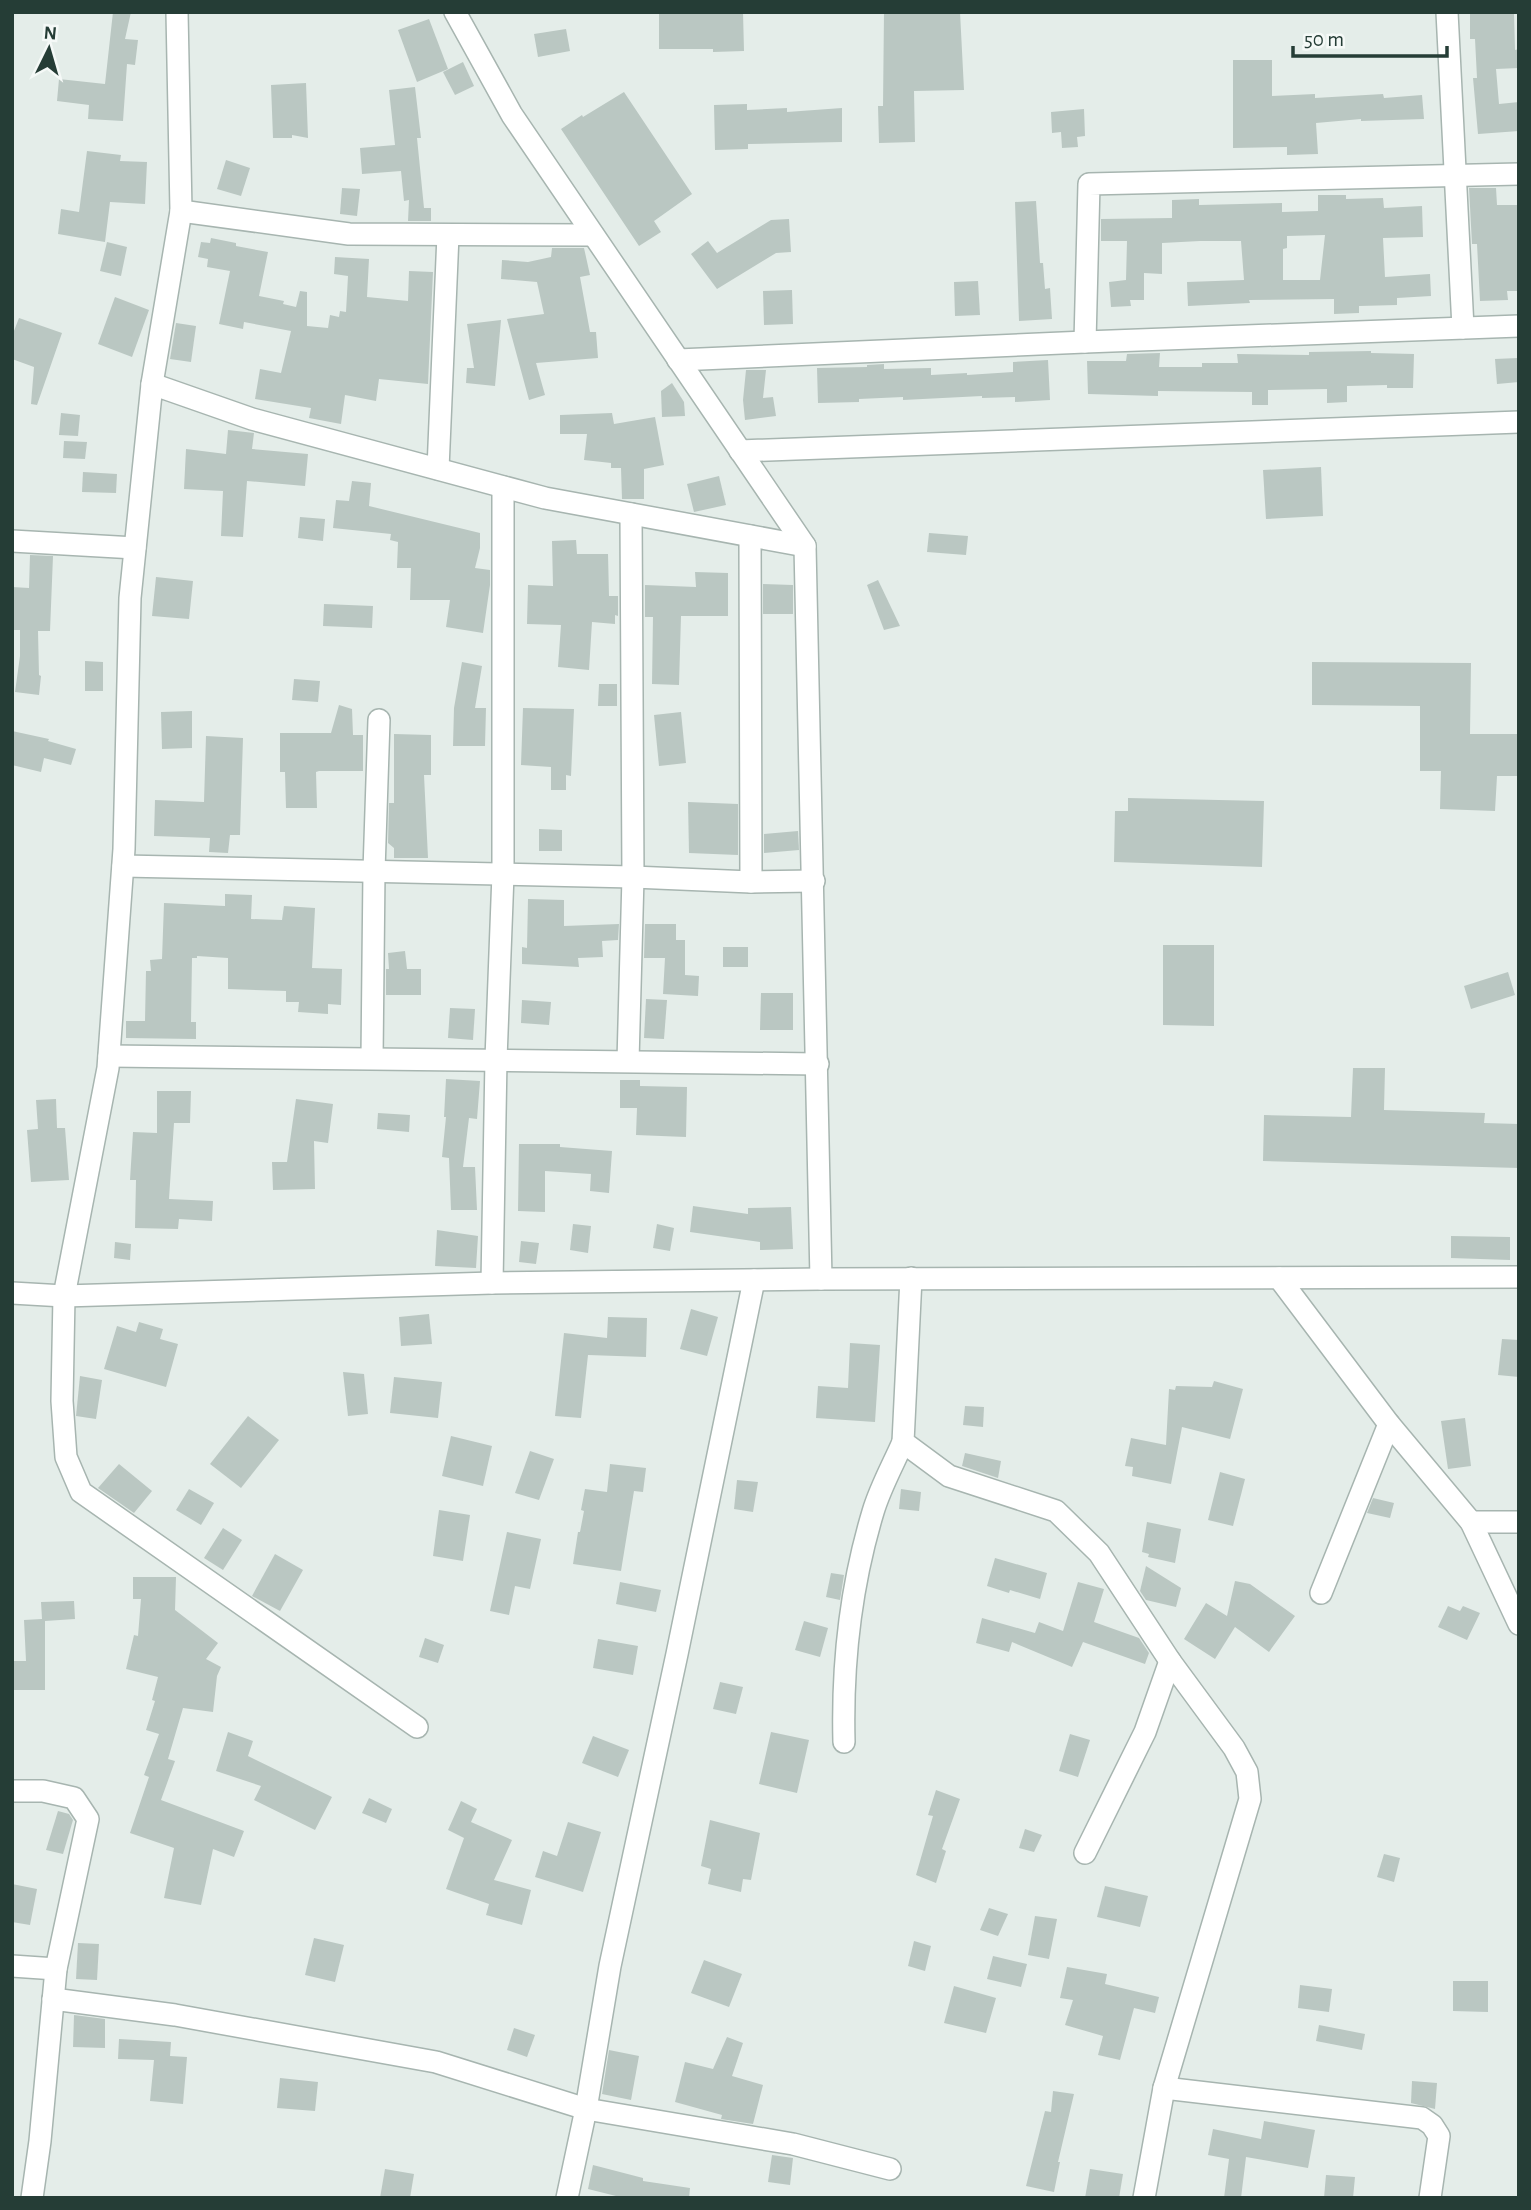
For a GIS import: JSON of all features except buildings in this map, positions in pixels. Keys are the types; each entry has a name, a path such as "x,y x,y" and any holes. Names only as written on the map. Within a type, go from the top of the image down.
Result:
{"street":[{"path":"177,12 181,211 152,384 130,598 122,866 109,1056 64,1296 62,1401 66,1457 81,1492 417,1727"},
{"path":"455,12 512,115 805,546 821,1279"},
{"path":"1447,12 1464,328"},
{"path":"1086,342 1089,184 1519,174"},
{"path":"181,211 349,233 593,235"},
{"path":"438,469 448,235"},
{"path":"678,360 1519,326"},
{"path":"152,384 252,419 545,498 805,546"},
{"path":"740,451 1519,422"},
{"path":"492,1283 503,874 503,487"},
{"path":"628,1061 633,877 631,514"},
{"path":"750,536 751,883"},
{"path":"12,541 135,548"},
{"path":"372,1058 379,720"},
{"path":"122,866 633,877 751,883 814,881"},
{"path":"109,1056 818,1064"},
{"path":"12,1293 64,1296 492,1283 911,1278 1519,1277"},
{"path":"844,1742 843,1689 856,1584 873,1510 903,1442 911,1278"},
{"path":"1279,1278 1389,1424 1471,1522 1519,1624"},
{"path":"567,2198 586,2109 610,1966 754,1280"},
{"path":"1321,1593 1389,1424"},
{"path":"903,1442 949,1476 1056,1511 1099,1553 1170,1661 1234,1748 1247,1772 1250,1799 1164,2088 1144,2198"},
{"path":"1471,1522 1519,1522"},
{"path":"1084,1853 1145,1732 1170,1661"},
{"path":"12,1791 43,1791 74,1798 88,1819 56,1969 32,2198"},
{"path":"12,1966 56,1969"},
{"path":"53,1999 175,2015 436,2062 586,2109 793,2144 890,2169"},
{"path":"1164,2088 1422,2118 1432,2125 1438,2136 1430,2198"}]}
